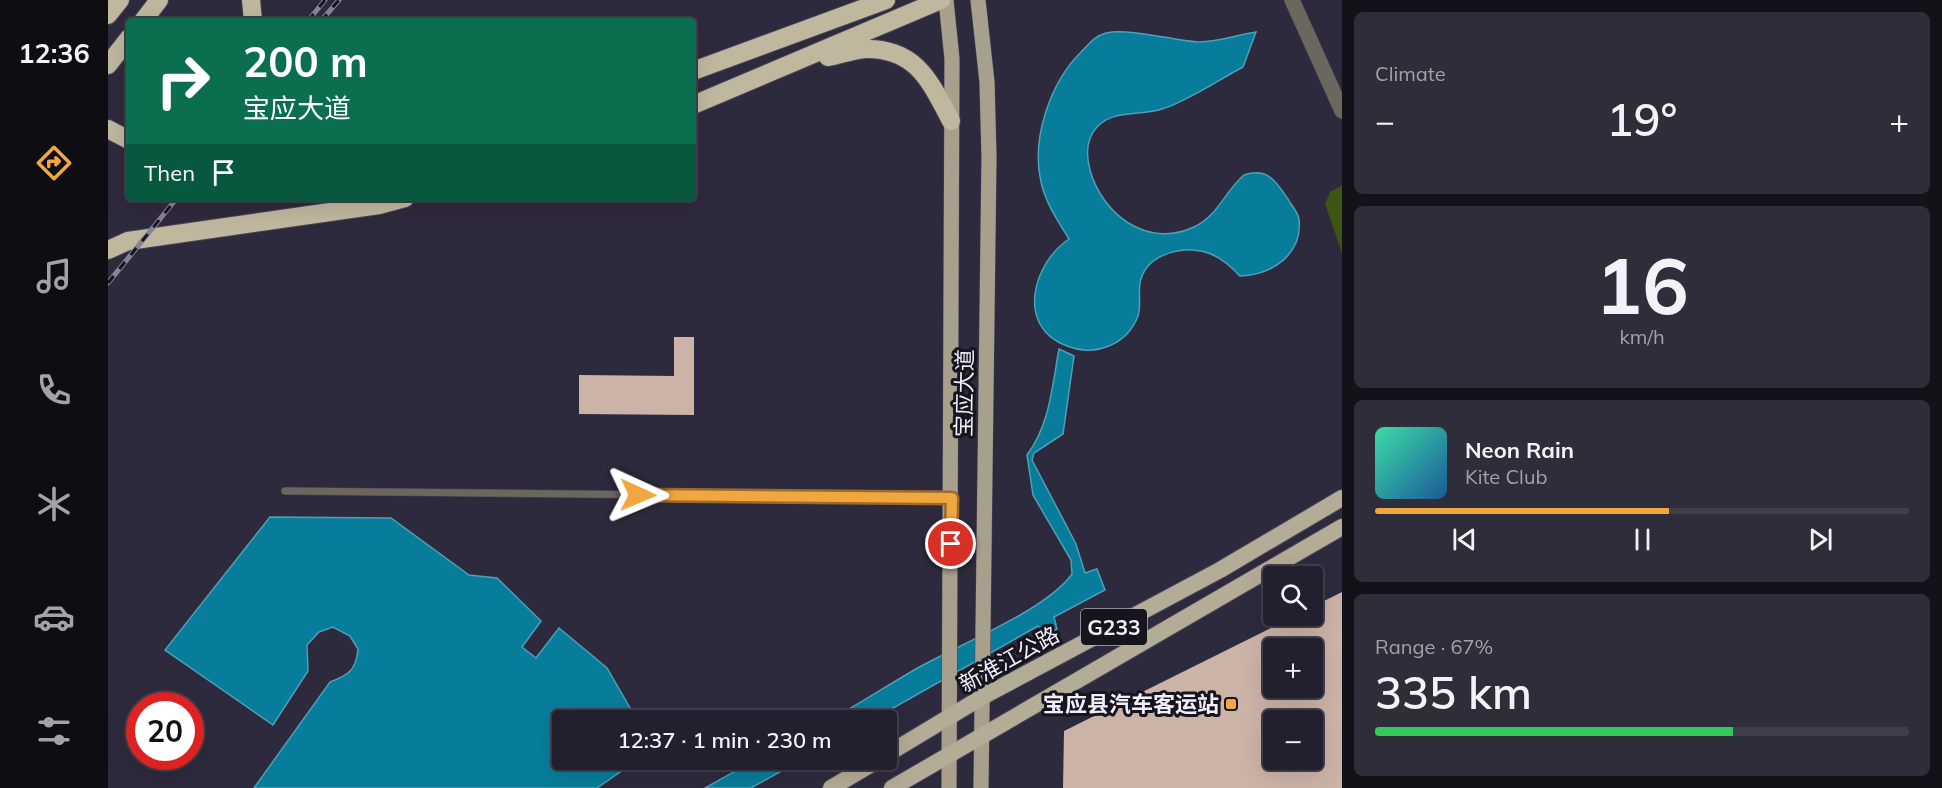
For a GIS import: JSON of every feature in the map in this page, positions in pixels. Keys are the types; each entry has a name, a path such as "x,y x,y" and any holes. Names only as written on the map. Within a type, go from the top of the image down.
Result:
{"highway":[{"path":"108,15 120,0"},
{"path":"145,18 159,0"},
{"path":"250,0 253,18"},
{"path":"696,104 941,0"},
{"path":"696,70 878,2"},
{"path":"108,65 126,42"},
{"path":"791,63 863,49 886,51 902,56 916,64 930,80 951,121"},
{"path":"108,117 126,126"},
{"path":"108,129 126,138"},
{"path":"108,250 128,241 379,206 395,201"},
{"name":"新淮江公路","path":"897,749 984,696 1220,570 1342,498"},
{"name":"G233","path":"892,788 1342,527"},
{"path":"831,788 861,770"}],"main road":[{"name":"宝应大道","path":"946,0 952,59 952,498 949,788"},
{"name":"宝应大道","path":"978,0 987,82 989,157 984,696 981,788"}],"street":[{"path":"1292,0 1342,111"}],"lane":[{"path":"285,491 952,498"}],"green space":[{"path":"1342,185 1342,253 1325,204 1330,192"}],"water":[{"path":"1126,32 1204,42 1256,32 1243,67 1171,106 1154,111 1120,115 1104,121 1091,137 1088,147 1089,164 1096,186 1116,213 1129,223 1160,234 1177,233 1194,227 1215,210 1244,175 1265,174 1275,181 1299,219 1299,232 1290,253 1283,261 1263,272 1240,276 1223,261 1202,251 1181,250 1170,253 1152,262 1145,270 1140,283 1138,316 1133,326 1118,341 1099,349 1088,350 1067,346 1051,337 1040,325 1035,310 1035,294 1046,263 1069,239 1043,190 1039,148 1046,112 1060,79 1092,41 1106,33"},
{"path":"1059,349 1074,356 1063,434 1034,453 1032,460 1076,544 1085,573 1097,569 1105,590 1054,617 1057,629 1046,634 1038,626 890,710 847,710 927,663 1020,615 1059,588 1072,574 1071,560 1033,495 1027,455 1041,431 1052,391"},
{"path":"270,517 391,518 469,575 497,578 541,621 522,647 536,658 559,628 607,668 631,710 552,710 552,770 623,770 597,788 254,788 330,682 347,674 353,667 358,649 350,636 333,627 319,632 307,645 308,671 273,725 165,650"},
{"path":"737,770 783,770 751,788 705,788"}],"building":[{"path":"674,337 694,337 694,415 579,414 579,375 674,376"},
{"name":"宝应县汽车客运站","path":"1342,592 1342,788 1063,788 1064,731 1275,626 1323,626 1323,602"}],"railway":[{"path":"310,18 325,0"},
{"path":"324,18 339,0"},
{"path":"108,283 175,201"}],"place":[{"name":"宝应县汽车客运站","path":"1231,704"}],"route":[{"path":"638,495 952,498 951,544"}]}
